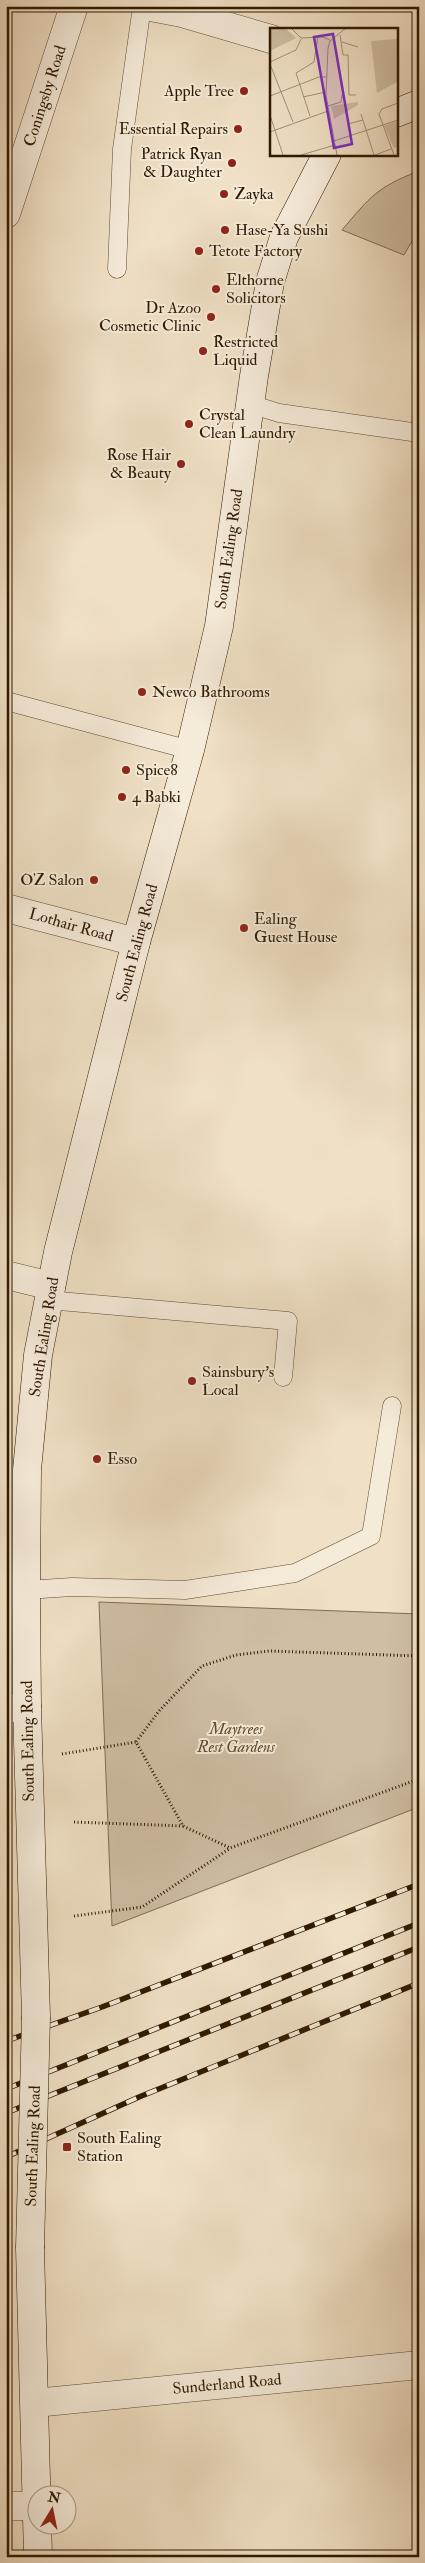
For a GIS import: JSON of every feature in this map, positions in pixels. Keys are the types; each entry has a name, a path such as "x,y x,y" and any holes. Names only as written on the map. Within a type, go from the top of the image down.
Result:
{"main road":[{"name":"Coningsby Road","path":"6,214 74,6"},
{"path":"143,6 213,14 270,39"},
{"path":"398,112 419,104"},
{"name":"South Ealing Road","path":"36,2486 30,2248 36,2017 28,1759 16,1708 26,1590 27,1470 38,1355 50,1293 136,942 190,750 219,626 250,404 270,282 284,237 326,155"},
{"name":"Lothair Road","path":"6,908 136,942"},
{"path":"6,1276 50,1293"},
{"name":"Sunderland Road","path":"35,2403 419,2365"},
{"path":"6,2506 28,2506"},
{"name":"South Ealing Road","path":"37,2536 38,2557"}],"lane":[{"path":"117,269 122,149 143,6"},
{"path":"250,404 278,412 419,433"},
{"path":"6,701 190,750"},
{"path":"50,1293 288,1321 283,1377"},
{"path":"26,1590 72,1587 185,1590 296,1573 337,1554 371,1536 392,1406"}],"path":[{"path":"28,1759 136,1742 159,1711 202,1666 236,1655 269,1650 419,1656"},
{"path":"136,1742 183,1826"},
{"path":"74,1916 142,1907 230,1848 419,1778"},
{"path":"74,1822 183,1826 230,1848"}],"green space":[{"path":"419,171 419,229 404,255 342,230 375,194 393,182"},
{"name":"Maytrees Rest Gardens","path":"99,1602 419,1614 419,1807 112,1926"}],"railway":[{"path":"6,2041 102,2007 419,1884"},
{"path":"6,2089 419,1923"},
{"path":"6,2113 419,1947"},
{"path":"6,2157 139,2097 419,1983"}],"place":[{"name":"Apple Tree","path":"244,91"},
{"name":"Essential Repairs","path":"238,129"},
{"name":"Patrick Ryan & Daughter","path":"232,163"},
{"name":"Zayka","path":"224,194"},
{"name":"Hase-Ya Sushi","path":"225,230"},
{"name":"Tetote Factory","path":"199,251"},
{"name":"Elthorne Solicitors","path":"216,289"},
{"name":"Dr Azoo Cosmetic Clinic","path":"211,317"},
{"name":"Restricted Liquid","path":"203,351"},
{"name":"Crystal Clean Laundry","path":"189,424"},
{"name":"Rose Hair & Beauty","path":"181,464"},
{"name":"Newco Bathrooms","path":"142,692"},
{"name":"Spice8","path":"126,770"},
{"name":"4 Babki","path":"122,797"},
{"name":"OZ Salon","path":"94,880"},
{"name":"Ealing Guest House","path":"244,928"},
{"name":"Sainsbury's Local","path":"192,1381"},
{"name":"Esso","path":"97,1459"},
{"name":"South Ealing Station","path":"67,2147"}]}
